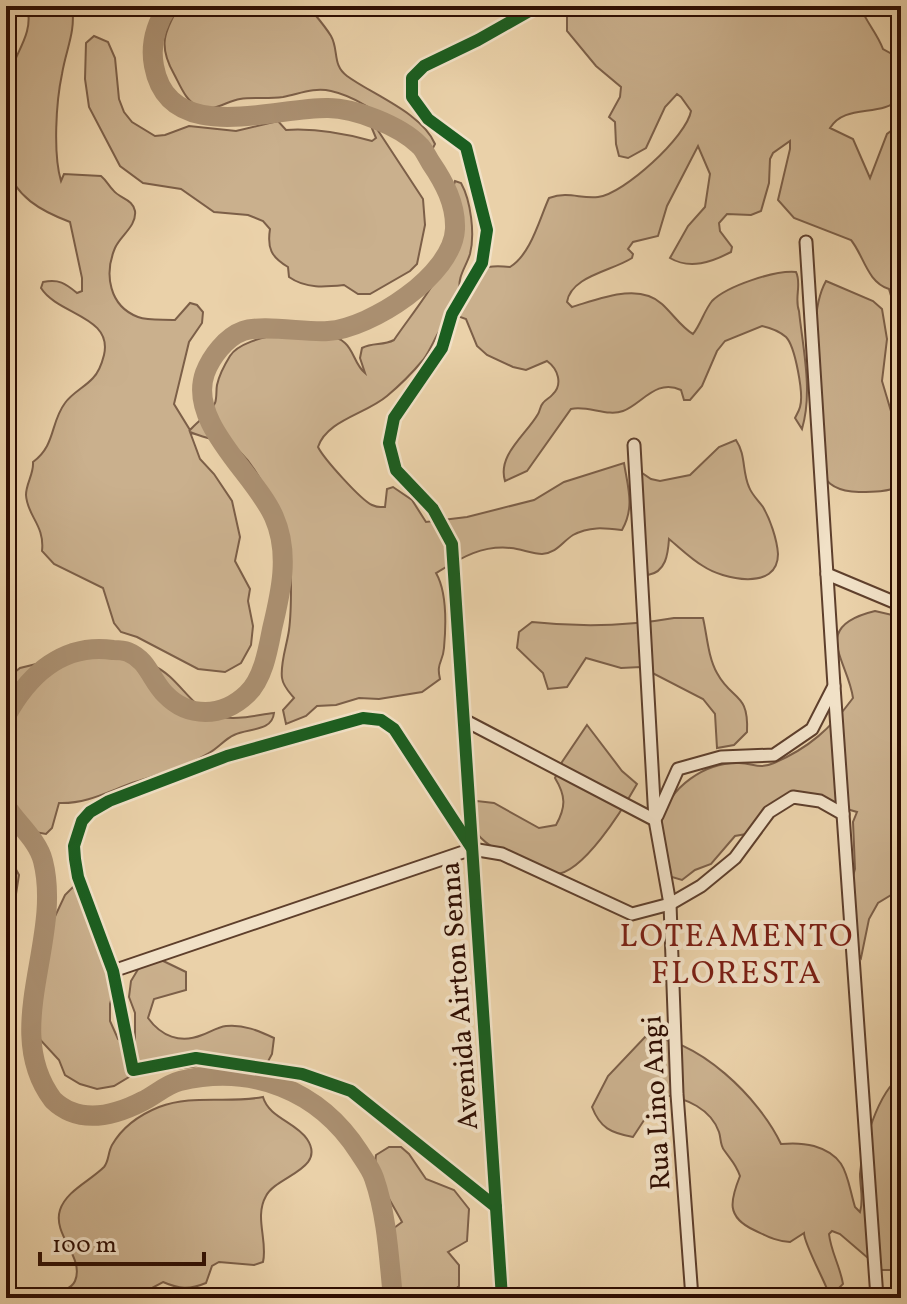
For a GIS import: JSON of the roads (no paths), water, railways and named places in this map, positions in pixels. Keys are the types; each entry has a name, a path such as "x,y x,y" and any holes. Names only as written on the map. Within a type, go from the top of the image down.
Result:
{"street":[{"name":"Avenida Airton Senna","path":"502,1298 452,544 433,509 396,470 389,443 394,418 442,348 452,314 482,263 487,230 466,147 428,119 412,97 412,78 424,66 538,6"},
{"path":"806,242 877,1298"},
{"name":"Rua Lino Angi","path":"634,445 655,820 670,904 677,1094 692,1298"},
{"path":"827,574 901,605"},
{"path":"464,720 655,820 678,769 721,757 774,755 812,729 834,686"},
{"path":"472,849 394,729 381,720 363,718 227,756 109,801 90,812 78,832 75,859 78,877 113,971 133,1070 196,1058 302,1074 351,1091 496,1207"},
{"path":"113,971 472,849 502,854 632,914 670,904 701,886 735,858 769,812 793,797 820,801 843,814"}],"waterway":[{"path":"6,716 26,687 50,665 79,651 95,649 122,650 135,656 165,694 184,708 194,711 227,708 253,688 269,646 281,587 282,544 274,517 265,501 214,429 202,392 205,373 215,354 243,331 261,328 328,331 346,328 387,310 425,281 440,264 451,246 455,229 454,211 448,194 422,149 401,131 376,119 328,108 226,117 201,115 180,107 164,91 153,58 155,35 168,6"},
{"path":"6,806 32,839 43,861 47,891 46,922 32,1014 32,1044 38,1073 53,1100 74,1113 97,1116 132,1106 180,1081 233,1076 282,1087 304,1098 343,1130 373,1175 385,1222 393,1298"}],"district":[{"name":"LOTEAMENTO FLORESTA","path":"737,954"}]}
